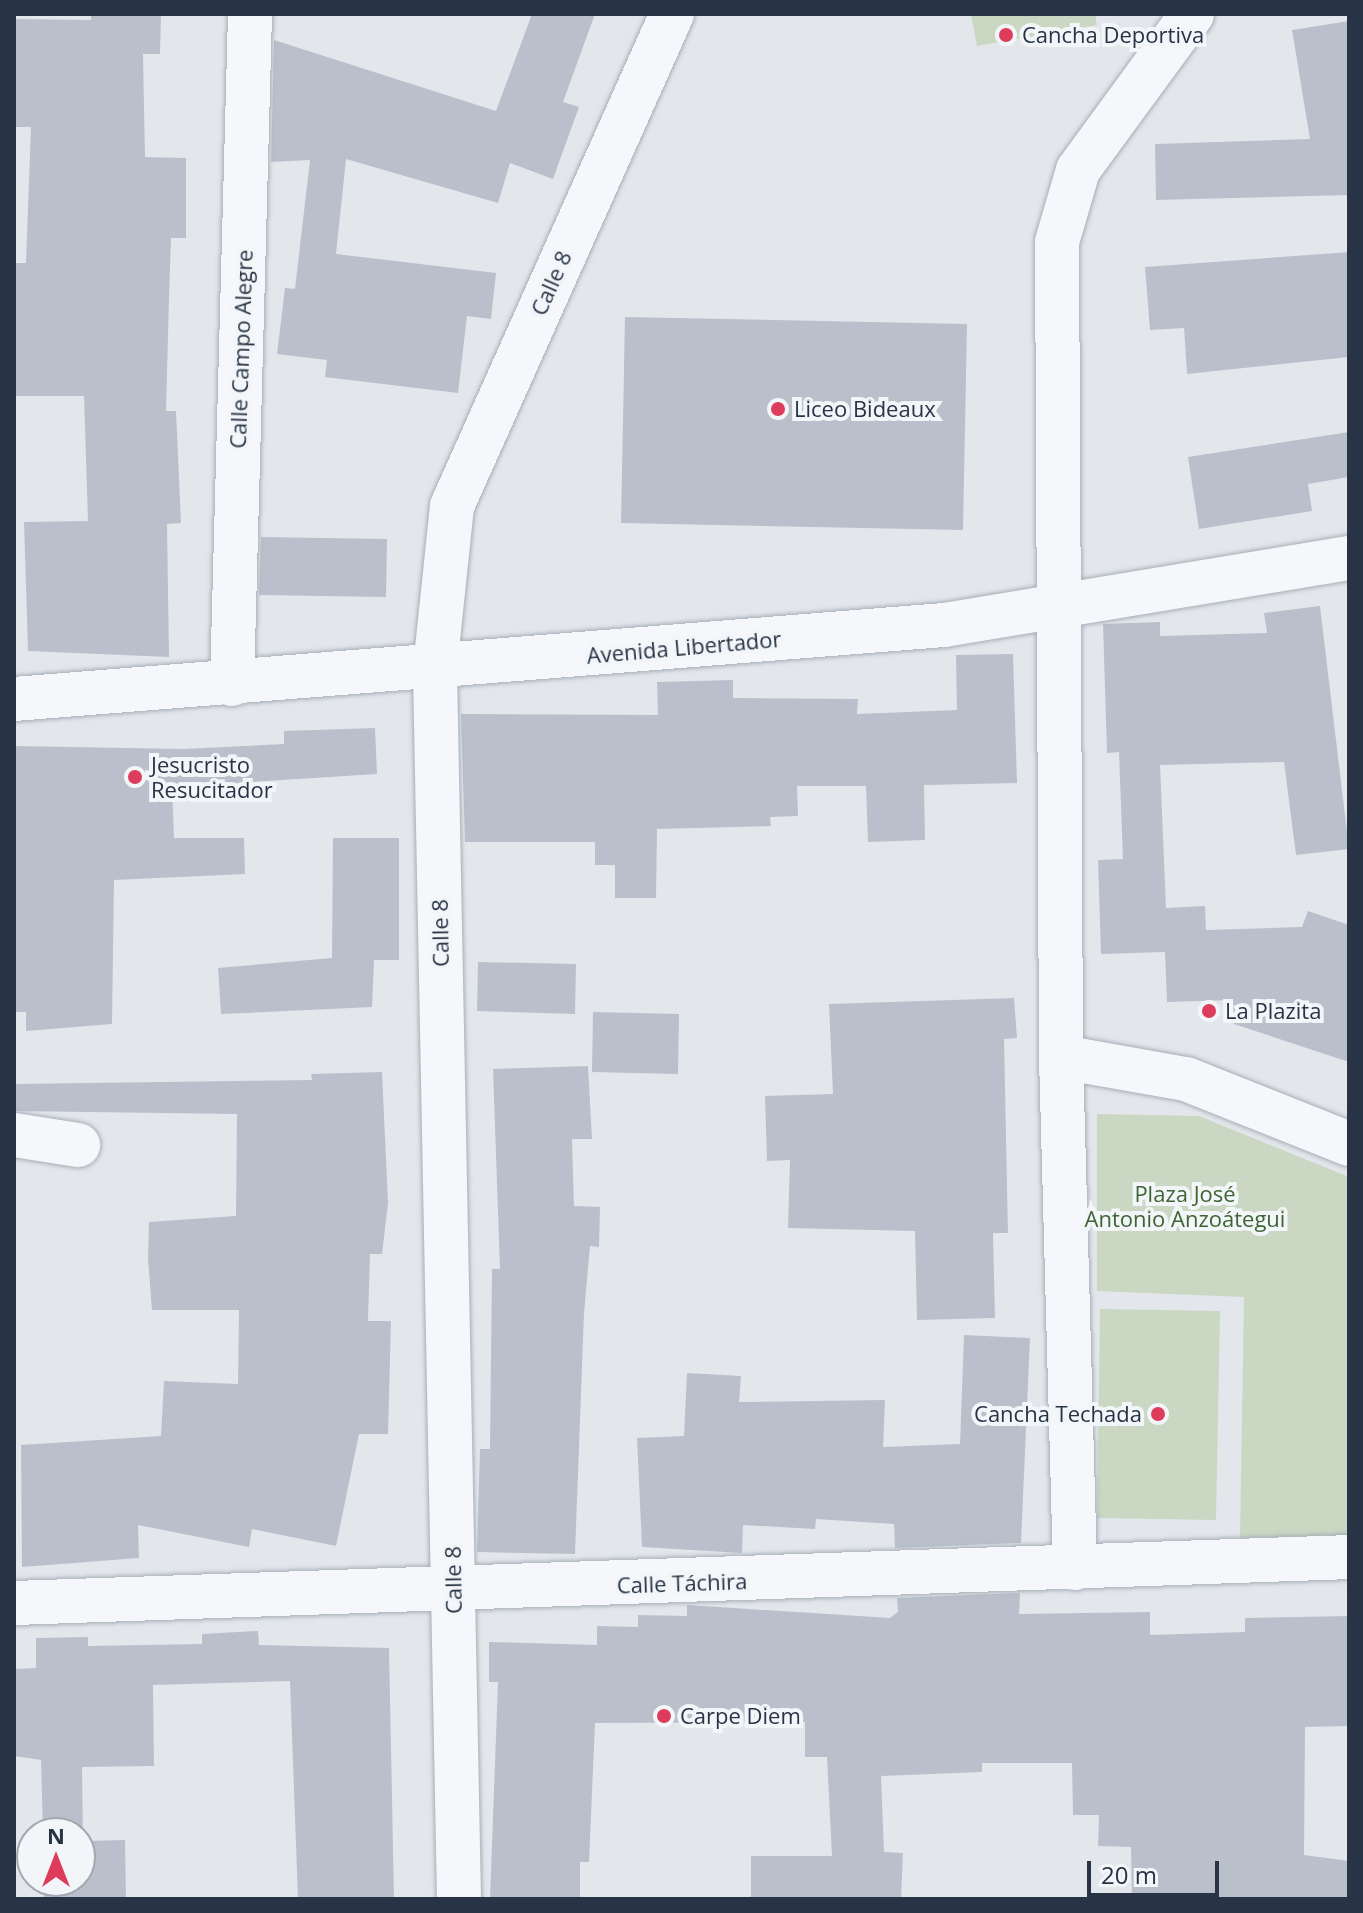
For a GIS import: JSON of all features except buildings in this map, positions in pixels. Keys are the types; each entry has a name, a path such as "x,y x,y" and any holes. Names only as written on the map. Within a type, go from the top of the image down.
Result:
{"street":[{"name":"Calle Campo Alegre","path":"232,684 250,14"},
{"name":"Calle 8","path":"459,1899 435,668 452,506 672,14"},
{"path":"1075,1568 1061,1057 1062,605 1057,242 1078,170 1192,14"},
{"name":"Avenida Libertador","path":"14,699 435,668 944,625 1349,558"},
{"path":"1061,1057 1186,1079 1349,1144"},
{"path":"14,1135 78,1145"},
{"name":"Calle Táchira","path":"14,1603 453,1591 1349,1557"}],"green space":[{"name":"Cancha Deportiva","path":"971,14 1095,14 1097,25 977,46"},
{"name":"Plaza José Antonio Anzoátegui","path":"1097,1114 1199,1116 1349,1177 1349,1535 1240,1538 1244,1297 1097,1291"},
{"name":"Cancha Techada","path":"1100,1309 1220,1311 1216,1520 1097,1518"}],"place":[{"name":"Cancha Deportiva","path":"1006,35"},
{"name":"Liceo Bideaux","path":"778,409"},
{"name":"Jesucristo Resucitador","path":"135,777"},
{"name":"La Plazita","path":"1209,1011"},
{"name":"Cancha Techada","path":"1158,1414"},
{"name":"Carpe Diem","path":"664,1716"}]}
